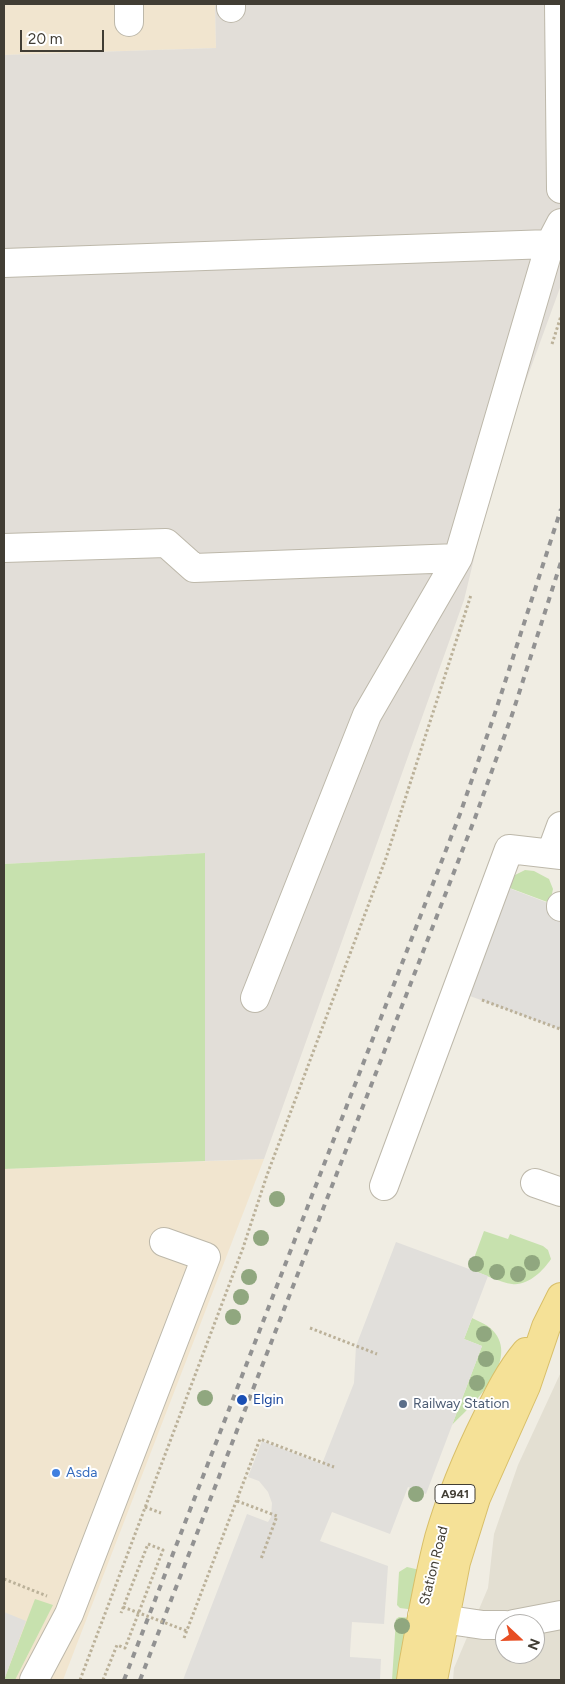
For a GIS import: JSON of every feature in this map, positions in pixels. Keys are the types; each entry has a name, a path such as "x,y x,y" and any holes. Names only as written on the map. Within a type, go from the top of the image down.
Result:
{"main road":[{"name":"Station Road","path":"411,1680 433,1618 456,1562 476,1498 526,1386 546,1327 561,1297"},
{"name":"Station Road","path":"433,1618 433,1680"}],"street":[{"path":"559,4 561,189"},
{"path":"4,264 556,233 458,558 367,715 255,998"},
{"path":"4,548 166,543 194,568 458,558"},
{"path":"384,1186 509,849 556,854 561,826"},
{"path":"535,1183 561,1192"},
{"path":"34,1680 69,1614 206,1257 164,1242"},
{"path":"545,1618 561,1615"},
{"path":"433,1618 495,1625"}],"path":[{"path":"552,345 561,316"},
{"path":"80,1680 386,858 472,592"},
{"path":"479,999 560,1029 561,1027"},
{"path":"310,1328 377,1354"},
{"path":"184,1638 260,1439 334,1467"},
{"path":"237,1501 277,1516 260,1559"},
{"path":"145,1507 162,1513"},
{"path":"103,1680 117,1645 125,1648 163,1550 148,1544 121,1614"},
{"path":"123,1607 187,1631"}],"shaded area":[{"path":"4,4 215,4 216,48 4,55"},
{"path":"215,4 561,4 561,285 499,455 464,600 264,1159 205,1161 205,853 4,864 4,55 216,48"},
{"path":"488,880 561,908 560,1029 448,988"},
{"path":"264,1159 63,1680 4,1680 4,1169"},
{"path":"396,1242 488,1276 464,1339 482,1346 426,1494 408,1487 390,1534 332,1512 320,1541 388,1566 384,1624 352,1622 350,1657 381,1659 380,1680 183,1680 247,1514 268,1522 271,1517 272,1503 268,1492 259,1481 248,1477 262,1441 322,1464 354,1383 356,1346"},
{"path":"561,1372 561,1680 453,1680 454,1668 488,1588 494,1534 518,1465"},
{"path":"4,1612 26,1621 4,1680"}],"green space":[{"path":"205,853 205,1161 4,1169 4,864"},
{"path":"525,870 534,871 549,879 553,889 550,903 507,887 515,875"},
{"path":"484,1231 508,1239 510,1234 543,1246 548,1250 551,1259 534,1277 518,1284 502,1282 470,1269"},
{"path":"472,1318 493,1330 501,1345 501,1357 490,1383 452,1425 482,1346 464,1339"},
{"path":"407,1567 420,1570 415,1610 400,1608 397,1605 399,1572"},
{"path":"35,1599 53,1605 15,1680 4,1680"},
{"path":"399,1617 413,1618 400,1680 392,1680 396,1619"}],"railway":[{"path":"124,1680 460,814 561,509"},
{"path":"140,1680 475,818 512,715 561,562"}],"place":[{"name":"Elgin","path":"242,1400"},
{"name":"Railway Station","path":"403,1404"},
{"name":"Asda","path":"56,1473"}]}
